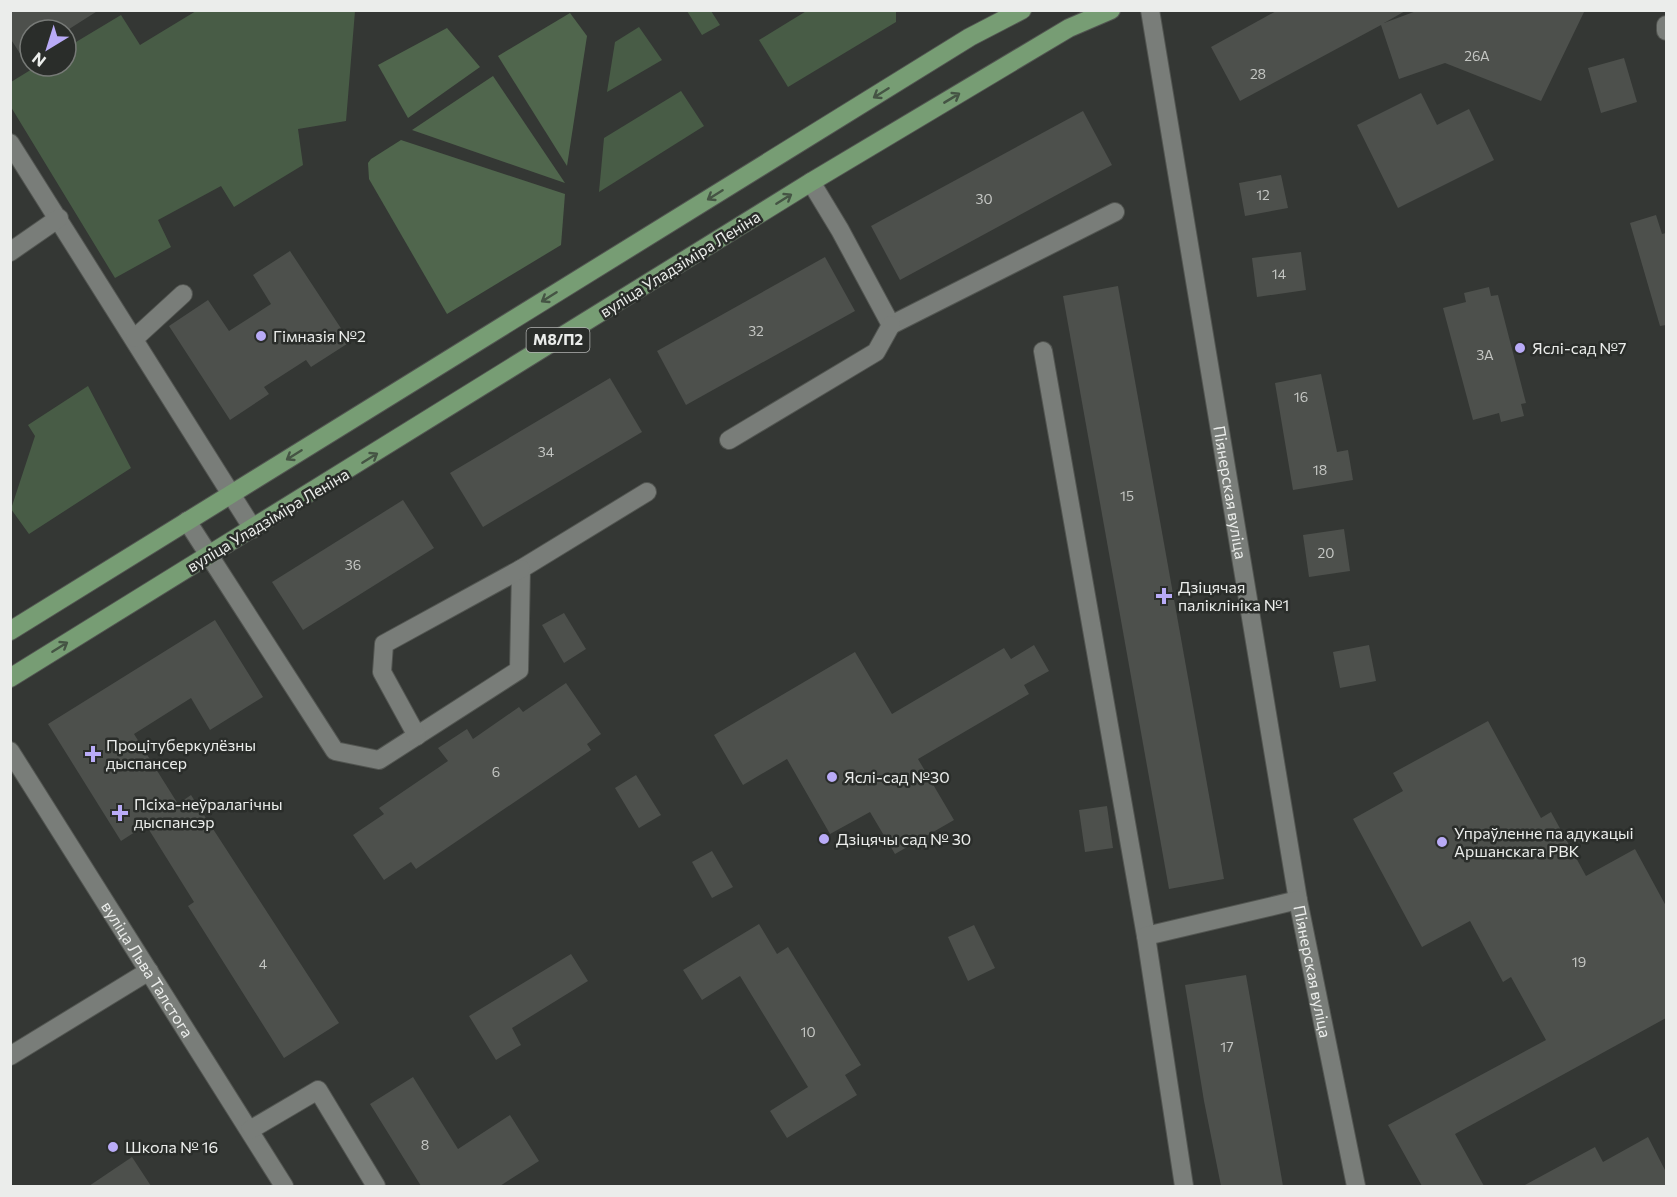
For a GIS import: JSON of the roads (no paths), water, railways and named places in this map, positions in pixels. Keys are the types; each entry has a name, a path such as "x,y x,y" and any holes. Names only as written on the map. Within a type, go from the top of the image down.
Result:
{"main road":[{"name":"М8/П2","path":"10,631 970,37 1022,10"},
{"name":"вуліца Уладзіміра Леніна","path":"10,678 811,182 1069,28 1111,10"}],"street":[{"name":"Піянерская вуліца","path":"1150,10 1299,900 1356,1186"},
{"path":"1666,25 1666,31"},
{"path":"10,143 135,338 253,529"},
{"path":"811,182 840,230 891,325"},
{"path":"729,440 876,352 891,325 1115,212"},
{"path":"10,252 59,218"},
{"path":"135,338 183,294"},
{"path":"1043,351 1146,936 1184,1186"},
{"path":"417,736 382,672 384,644 521,569 646,492"},
{"path":"187,521 335,751 379,760 519,670 521,569"},
{"name":"вуліца Льва Талстога","path":"10,751 284,1186"},
{"path":"1146,936 1299,900"},
{"path":"10,1056 149,971"},
{"path":"250,1130 318,1090 376,1186"}],"place":[{"name":"Гімназія №2","path":"261,336"},
{"name":"Яслі-сад №7","path":"1520,348"},
{"name":"Дзіцячая паліклініка №1","path":"1164,596"},
{"name":"Процітуберкулёзны дыспансер","path":"93,754"},
{"name":"Яслі-сад №30","path":"832,777"},
{"name":"Псіха-неўралагічны дыспансэр","path":"120,813"},
{"name":"Дзіцячы сад № 30","path":"824,839"},
{"name":"Упраўленне па адукацыі Аршанскага РВК","path":"1442,842"},
{"name":"Школа № 16","path":"113,1147"}]}
